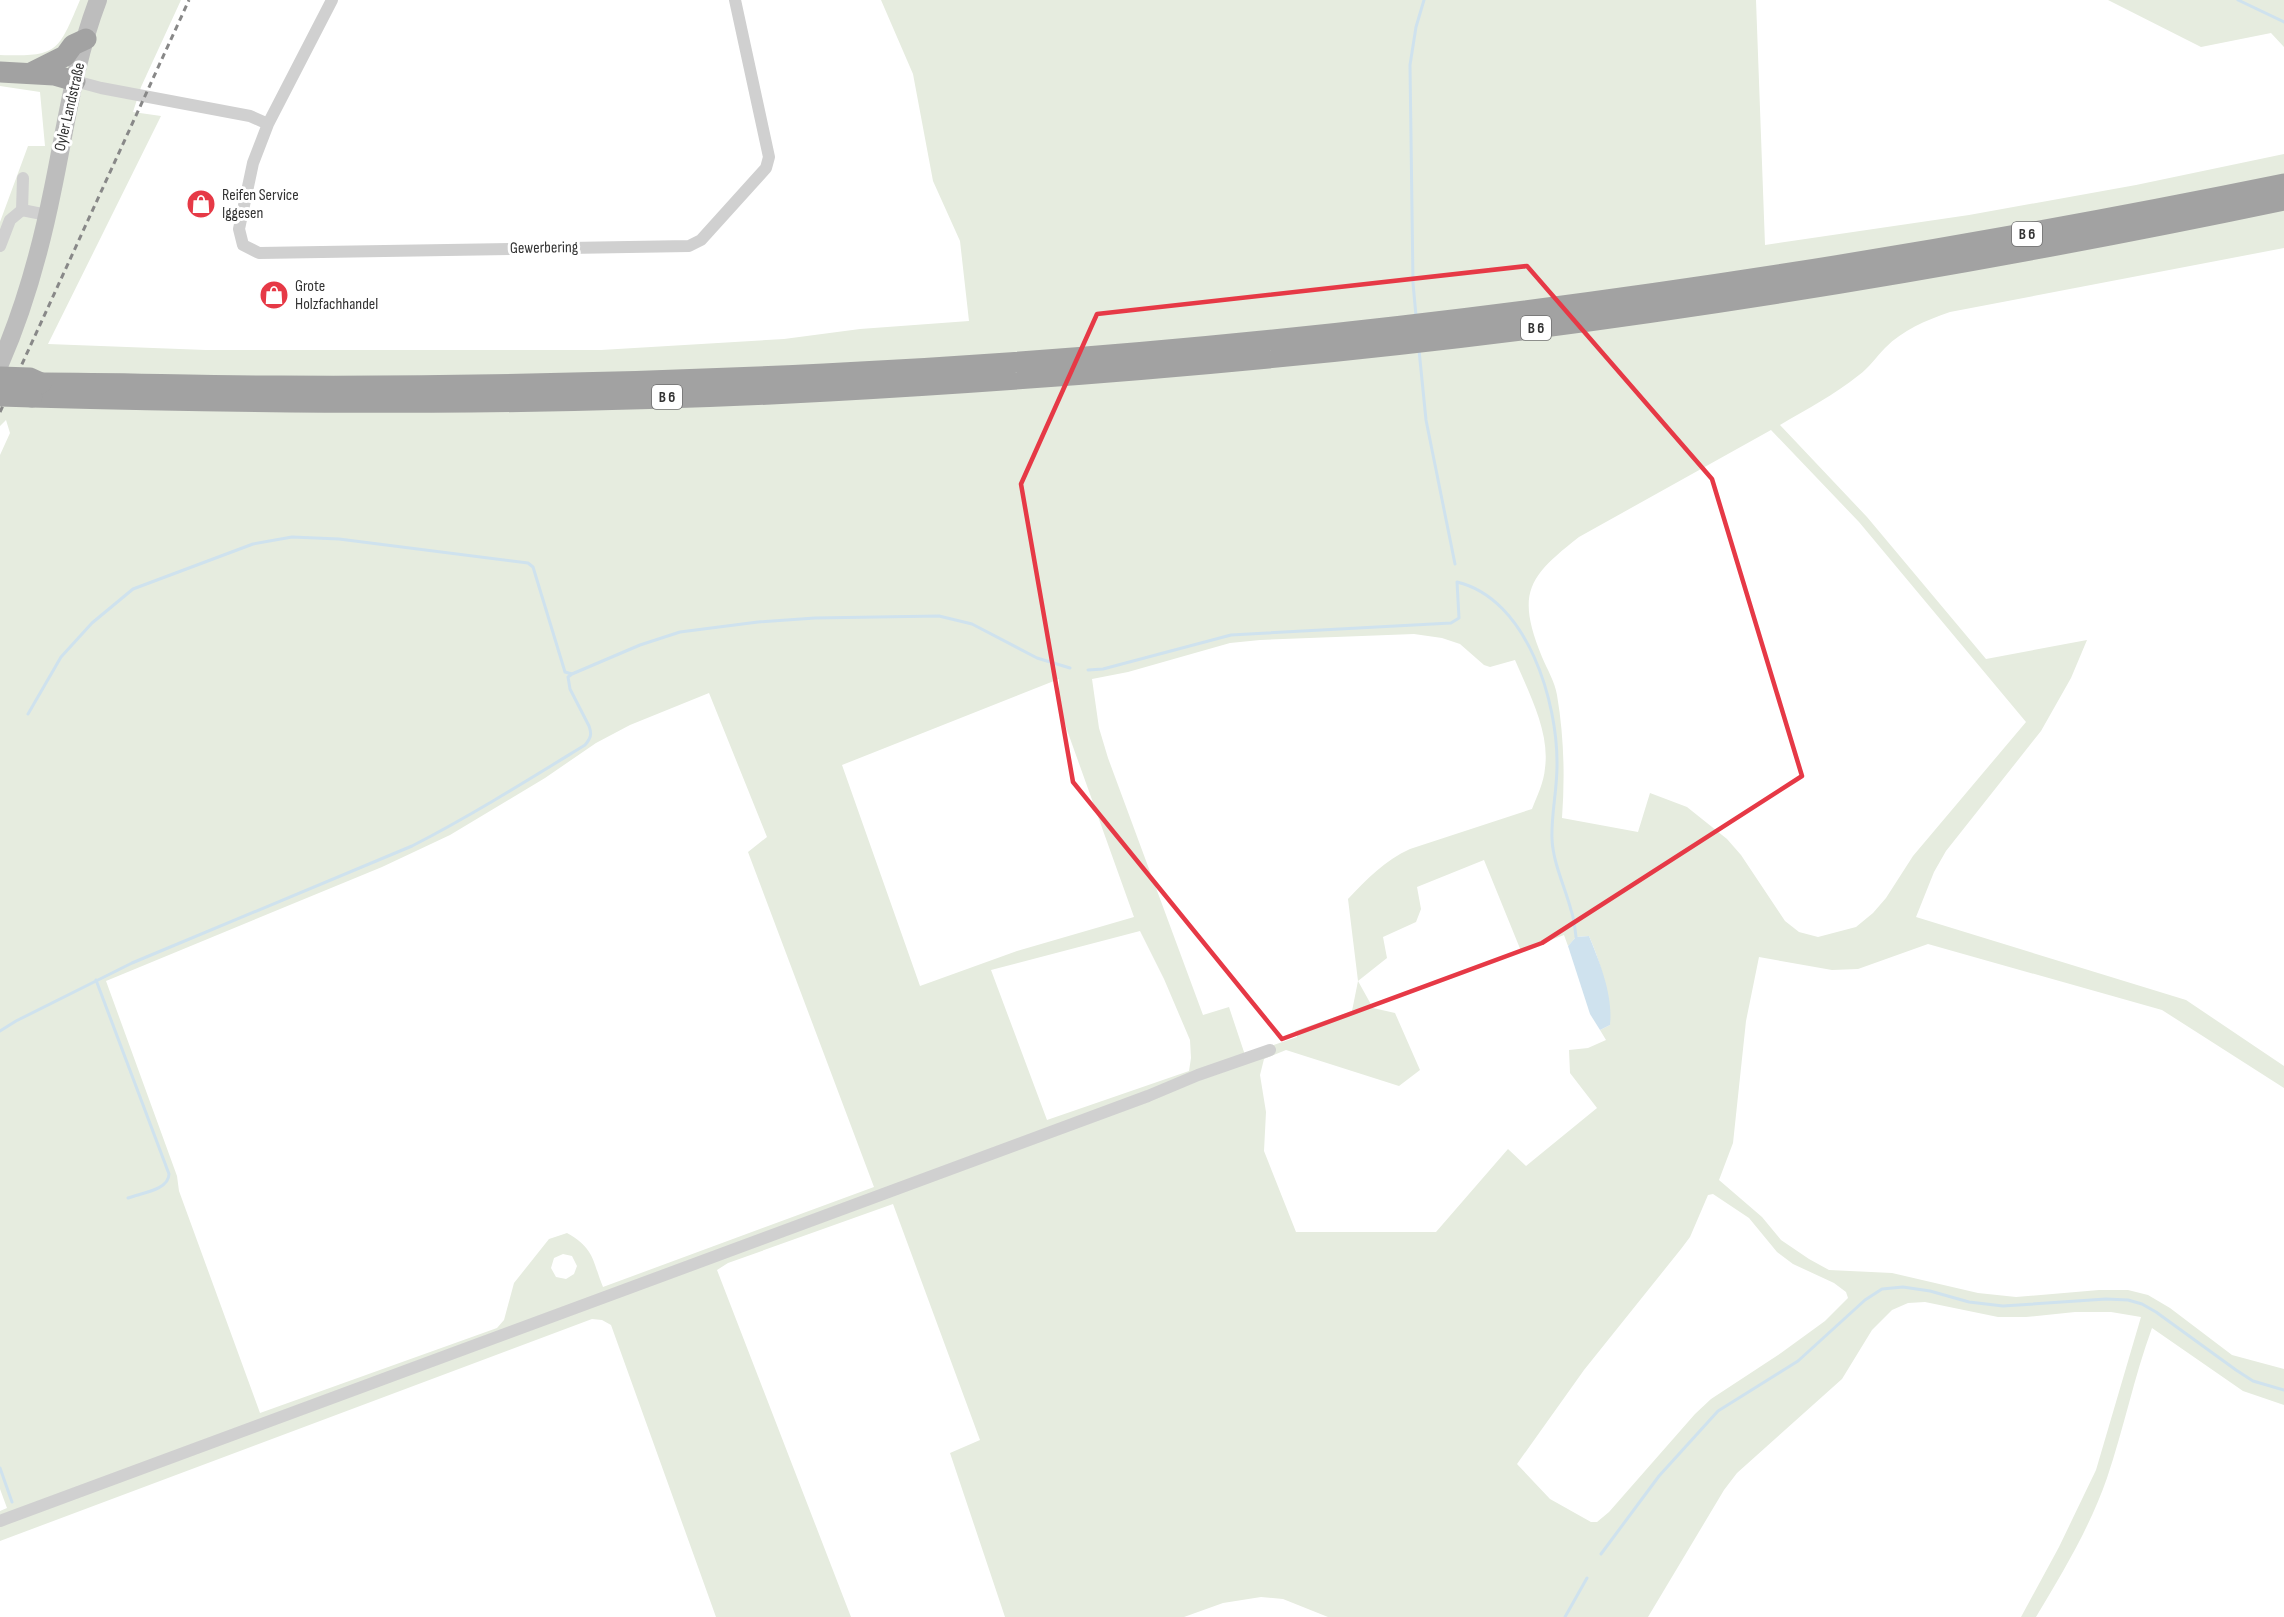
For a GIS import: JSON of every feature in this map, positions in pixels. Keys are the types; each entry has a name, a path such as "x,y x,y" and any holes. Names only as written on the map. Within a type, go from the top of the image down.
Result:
{"highway":[{"path":"31,73 65,56 73,45 86,39"},
{"path":"0,72 31,73 75,81"},
{"name":"B 6","path":"0,396 37,390 541,385 825,374 1299,346 1520,330 1769,286 2284,184"},
{"name":"B 6","path":"1769,286 2112,236 2284,201"},
{"path":"0,377 30,378 37,390"},
{"name":"B 6","path":"0,383 37,390"}],"main road":[{"name":"Oyler Landstraße","path":"0,364 30,284 75,81 98,0"}],"street":[{"name":"Gewerbering","path":"332,0 268,124 253,163 239,229 243,244 259,253 689,246 701,240 766,168 769,158 735,0"},
{"path":"75,81 250,116 268,124"},
{"path":"0,246 10,220 22,210 23,178"},
{"path":"22,210 47,215"},
{"path":"0,1521 1270,1050"}],"highlighted area":[{"path":"1527,266 1712,479 1802,776 1542,943 1282,1039 1073,782 1021,484 1097,314"}],"shaded area":[{"path":"80,0 181,0 141,87 133,112 161,116 48,344 206,350 601,350 784,339 860,329 969,321 960,241 933,181 913,74 881,0 1756,0 1765,245 1969,215 2136,185 2284,154 2284,248 1950,312 1907,331 1885,348 1866,369 1850,382 1780,425 1867,517 1986,659 2087,640 2071,678 2041,731 1946,851 1934,872 1916,917 2186,1000 2284,1066 2284,1088 2162,1010 1928,944 1858,969 1832,970 1759,957 1746,1021 1733,1143 1719,1180 1762,1217 1781,1240 1829,1270 1892,1273 1978,1293 2016,1297 2099,1290 2128,1290 2148,1295 2170,1308 2232,1355 2284,1369 2284,1405 2243,1391 2152,1328 2107,1478 2093,1514 2036,1617 2021,1617 2059,1547 2096,1470 2141,1317 2111,1312 2075,1312 2026,1317 1998,1317 1925,1302 1908,1303 1892,1310 1872,1330 1842,1379 1737,1473 1724,1490 1648,1617 1328,1617 1283,1599 1261,1597 1223,1603 1184,1617 1005,1617 950,1453 980,1440 893,1204 728,1263 717,1270 851,1617 716,1617 611,1325 602,1320 592,1319 0,1541 0,1511 7,1508 0,1489 0,455 10,433 6,420 0,426 0,222 28,146 45,146 40,92 0,86 0,55 34,55 54,48 66,31","holes":["1771,430 1859,522 2026,722 1913,856 1886,898 1873,913 1856,927 1818,937 1799,932 1785,921 1741,855 1727,839 1687,807 1650,793 1638,832 1562,818 1563,756 1557,695 1534,635 1529,601 1538,576 1579,537","1414,634 1442,638 1460,644 1484,665 1490,667 1515,660 1537,713 1546,754 1540,789 1532,809 1401,853 1369,877 1348,899 1358,981 1352,1011 1295,1031 1297,1037 1245,1055 1229,1007 1203,1015 1108,758 1099,728 1092,679 1128,672 1230,643 1260,640","1059,679 1059,703 1067,730 1134,917 1017,951 920,986 842,765","709,693 767,837 748,852 874,1187 603,1287 591,1256 583,1244 567,1233 549,1239 514,1283 504,1320 497,1328 260,1413 106,981 382,867 450,835 545,778 596,743 630,725","1484,860 1521,951 1564,935 1568,946 1576,937 1589,936 1604,979 1610,1025 1600,1030 1606,1040 1588,1048 1569,1050 1570,1073 1597,1108 1526,1166 1508,1149 1436,1232 1296,1232 1264,1151 1266,1112 1260,1075 1264,1059 1286,1050 1399,1086 1420,1070 1395,1013 1373,1008 1358,981 1387,958 1383,937 1416,922 1421,909 1417,887","1140,931 1164,979 1190,1040 1189,1071 1047,1120 991,970","1713,1194 1749,1218 1777,1252 1793,1264 1834,1283 1846,1292 1848,1298 1825,1321 1711,1399 1695,1414 1609,1512 1597,1522 1591,1522 1550,1499 1517,1464 1584,1370 1690,1237 1708,1195","563,1254 572,1256 577,1266 574,1274 566,1279 556,1277 551,1268 554,1258"]},
{"path":"2108,0 2284,0 2284,47 2271,33 2201,47"}],"water":[{"path":"1589,936 1610,1002 1610,1025 1600,1030 1590,1014 1568,946 1576,937"}],"waterway":[{"path":"1416,316 1413,283 1410,65 1416,27 1424,0"},
{"path":"2238,0 2284,22"},
{"path":"1419,350 1426,420 1455,564"},
{"path":"28,714 61,657 92,623 133,589 253,544 292,537 339,539 528,563 533,567 565,672 572,674"},
{"path":"1088,670 1103,669 1231,635 1451,623 1459,618 1457,582 1482,592 1503,609 1520,631 1545,685 1556,741 1557,775 1552,821 1553,848 1573,916 1576,937"},
{"path":"0,1031 132,963 412,846 521,784 585,745 590,738 589,726 570,689 568,677 640,645 680,632 758,622 815,618 939,616 972,624 1037,658 1070,668"},
{"path":"96,980 169,1174 168,1179 159,1187 128,1198"},
{"path":"1601,1554 1659,1476 1718,1411 1798,1361 1865,1300 1882,1289 1903,1287 1930,1291 1969,1302 2003,1306 2106,1299 2128,1300 2142,1304 2156,1312 2253,1381 2284,1390"},
{"path":"0,1468 12,1502"},
{"path":"1565,1617 1587,1578"}],"railway":[{"path":"0,412 189,0"}],"place":[{"name":"Reifen Service Iggesen","path":"201,204"},
{"name":"Grote Holzfachhandel","path":"274,295"}]}
